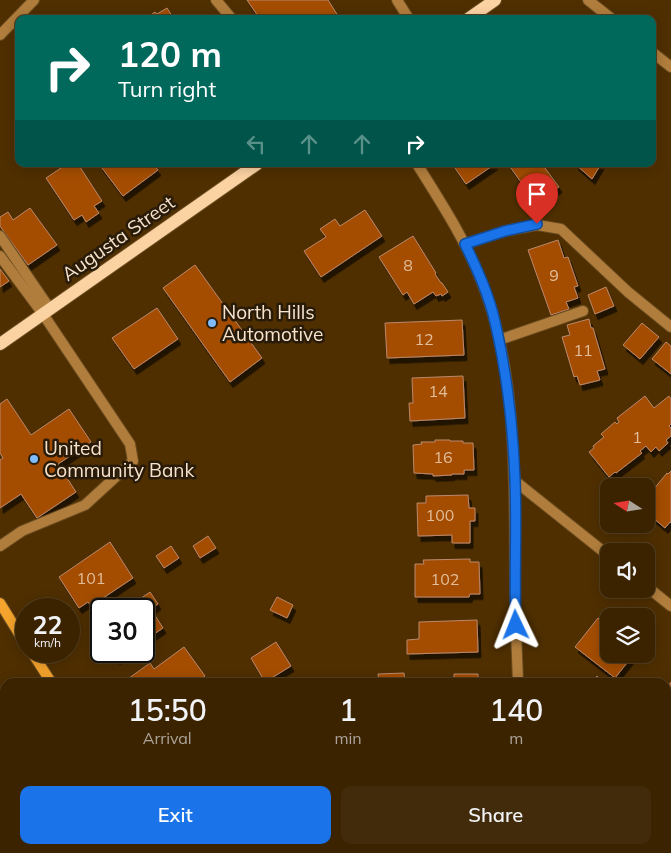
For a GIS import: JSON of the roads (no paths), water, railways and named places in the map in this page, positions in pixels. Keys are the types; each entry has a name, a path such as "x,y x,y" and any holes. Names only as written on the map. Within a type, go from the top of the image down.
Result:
{"main road":[{"path":"474,15 495,0"},
{"name":"Augusta Street","path":"0,344 253,167"},
{"path":"0,603 15,627"},
{"path":"39,663 49,678"}],"street":[{"path":"19,15 34,0"},
{"path":"216,0 229,15"},
{"path":"397,0 407,15"},
{"path":"588,0 607,15"},
{"path":"0,35 15,20"},
{"path":"656,55 671,67"},
{"path":"419,167 465,244 482,280 499,340 510,412 515,481 515,589 518,678"},
{"path":"465,244 505,231 537,224 561,229 628,292 671,327"},
{"path":"0,236 130,444 133,461 85,505 22,531 0,546"},
{"path":"0,256 46,311"},
{"path":"499,340 584,311"},
{"path":"515,481 600,549"},
{"path":"655,593 671,606"}],"place":[{"name":"North Hills Automotive","path":"212,323"},
{"name":"United Community Bank","path":"34,459"}]}
